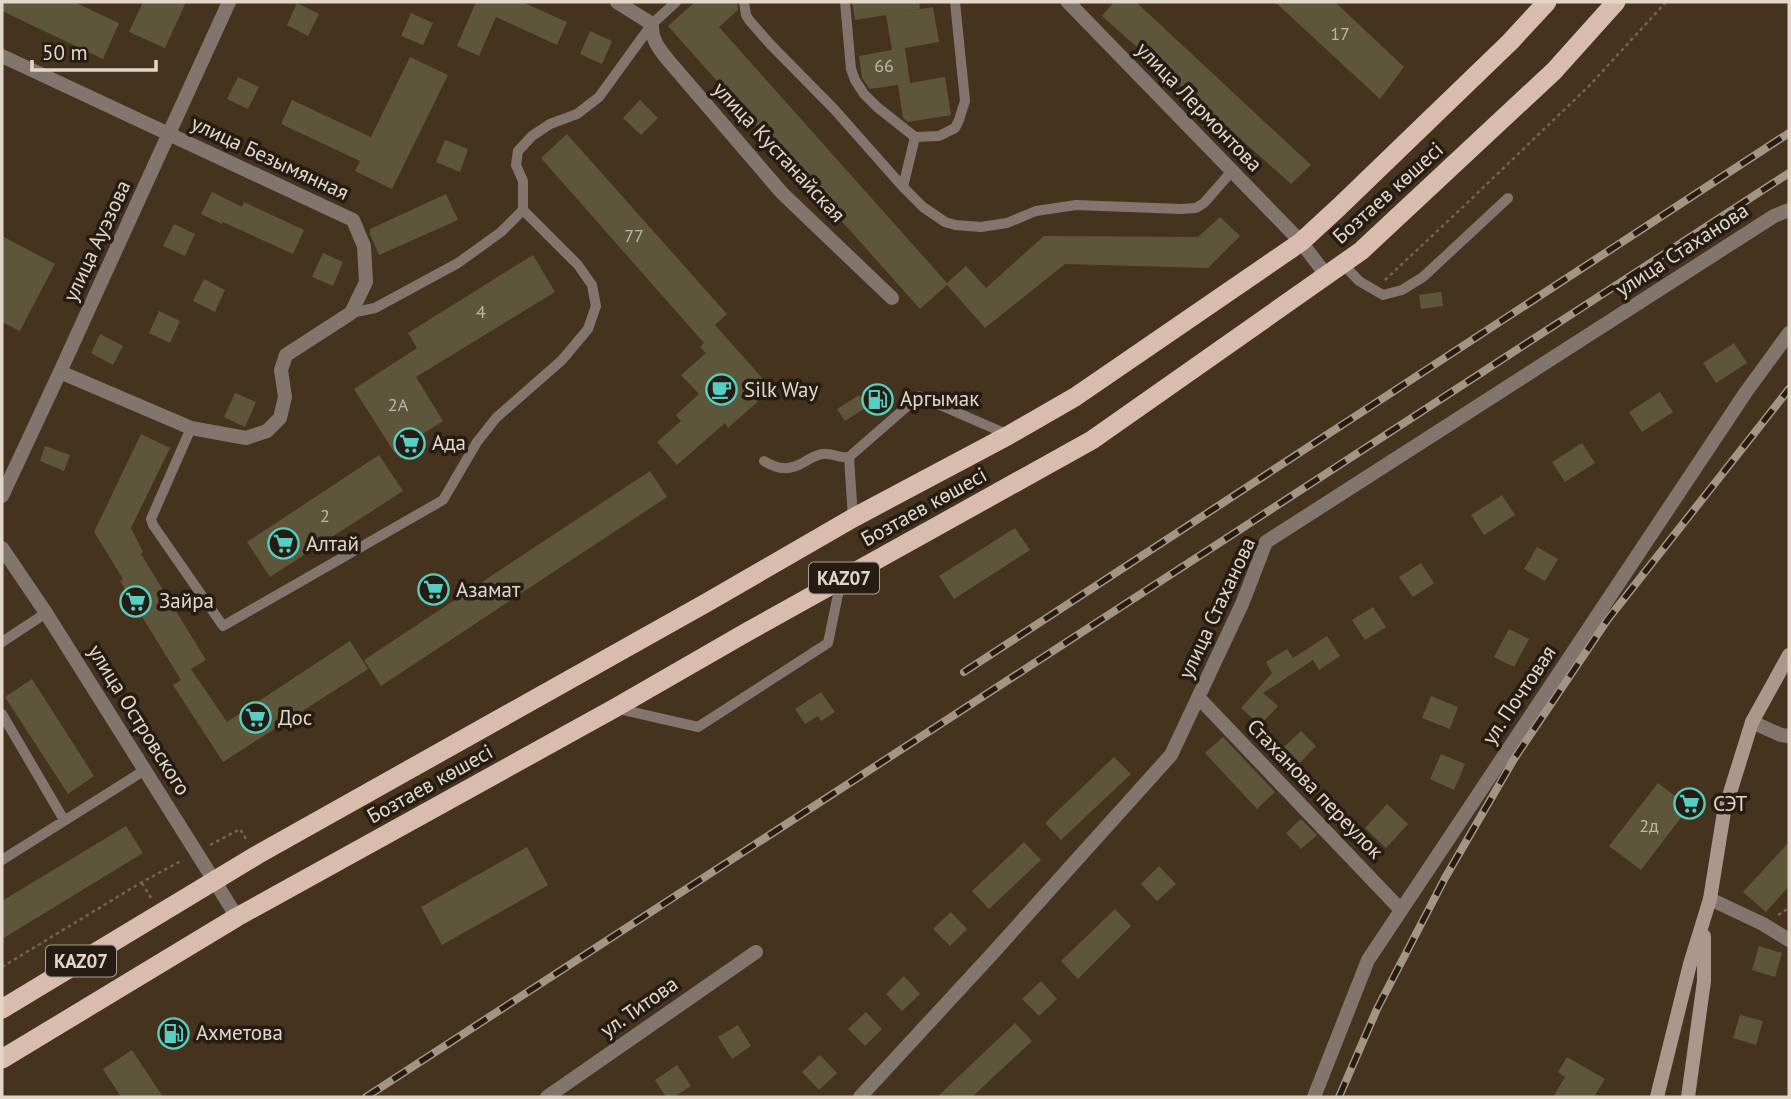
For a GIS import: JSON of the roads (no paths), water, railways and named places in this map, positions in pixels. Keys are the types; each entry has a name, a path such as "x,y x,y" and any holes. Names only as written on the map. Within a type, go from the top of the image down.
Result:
{"highway":[{"name":"Бозтаев көшесі","path":"2,1009 257,855 853,518 1075,397 1301,242 1510,42 1547,2"},
{"name":"Бозтаев көшесі","path":"2,1059 237,917 1092,440 1361,251 1554,71 1616,2"}],"main road":[{"path":"1657,1097 1690,964 1710,898 1724,812 1752,722 1789,654"},
{"path":"1688,1097 1704,981 1704,920"}],"street":[{"name":"улица Ауэзова","path":"2,496 229,2"},
{"path":"617,2 652,24"},
{"name":"улица Лермонтова","path":"1068,2 1301,242 1335,270"},
{"name":"улица Кустанайская","path":"652,24 651,34 657,46 782,193 892,298"},
{"name":"улица Безымянная","path":"2,56 353,220 364,246 366,282 351,313"},
{"name":"улица Стаханова","path":"860,1097 1171,755 1242,604 1266,542 1774,216 1789,210"},
{"path":"60,372 191,428 246,438 267,431 280,418 285,397 281,370 286,355 351,313"},
{"name":"ул. Почтовая","path":"1314,1097 1368,960 1746,392 1789,333"},
{"name":"улица Островского","path":"2,548 47,613 237,917"},
{"name":"Стаханова переулок","path":"1198,696 1401,909"},
{"path":"1752,722 1789,736"},
{"path":"1710,898 1789,940"},
{"name":"ул. Титова","path":"547,1097 756,952"}],"lane":[{"path":"351,313 375,308 458,263 501,232 523,210 523,181 516,164 518,151 550,124 577,114 598,97 652,24 676,2"},
{"path":"744,2 746,15 756,27 903,187 923,207 945,222 981,227 1007,223 1036,211 1076,205 1196,208 1204,203 1232,171"},
{"path":"845,2 851,69 855,80 877,107 915,137 939,136 955,128 965,101 955,2"},
{"path":"903,187 915,137"},
{"path":"1335,270 1383,295 1402,290 1423,277 1508,198"},
{"path":"191,428 151,519 223,626 443,500 477,442 496,418 562,360 588,329 596,306 592,285 578,265 523,210"},
{"path":"764,461 776,469 782,469 802,464 824,453 849,457 919,396 1009,435"},
{"path":"849,457 853,518"},
{"path":"615,708 698,727 828,643 841,579"},
{"path":"2,642 47,613"},
{"path":"2,714 64,820"},
{"path":"2,860 145,770"}],"railway":[{"path":"964,672 1789,133"},
{"path":"366,1097 1789,173"},
{"path":"1339,1097 1377,1009 1445,878 1514,759 1608,619 1789,389"}],"place":[{"name":"Silk Way","path":"721,390"},
{"name":"Аргымак","path":"877,399"},
{"name":"Ада","path":"409,443"},
{"name":"Алтай","path":"283,544"},
{"name":"Азамат","path":"433,590"},
{"name":"Зайра","path":"136,601"},
{"name":"Дос","path":"255,718"},
{"name":"СЭТ","path":"1690,804"},
{"name":"Ахметова","path":"173,1033"}]}
